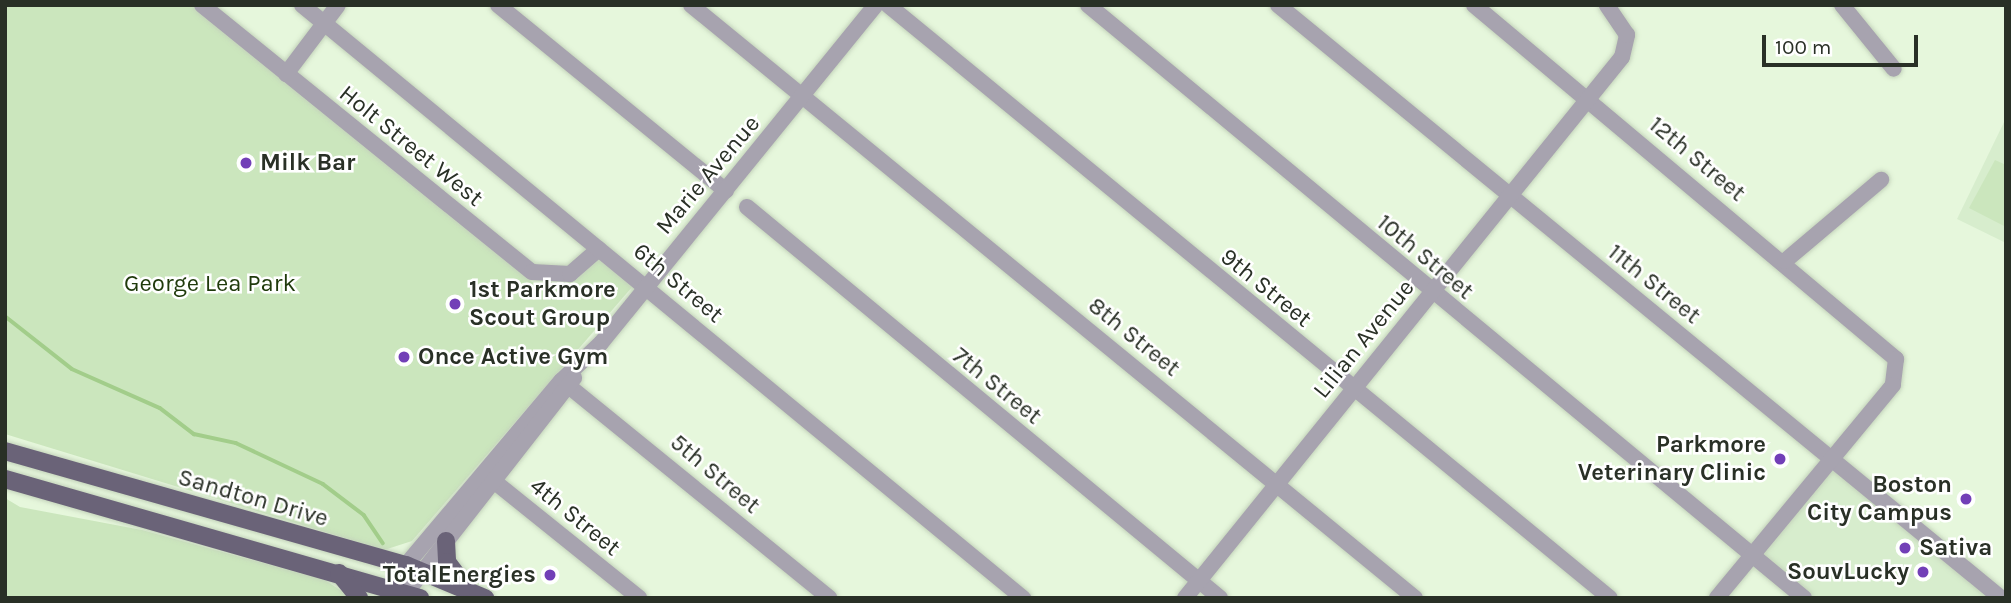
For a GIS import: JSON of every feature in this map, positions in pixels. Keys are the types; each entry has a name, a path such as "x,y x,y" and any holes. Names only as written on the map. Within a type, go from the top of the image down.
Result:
{"main road":[{"name":"Sandton Drive","path":"5,451 414,568 485,598"},
{"name":"Sandton Drive","path":"5,479 339,573 400,595"},
{"path":"446,541 447,562 469,590"},
{"path":"339,573 359,598"}],"street":[{"name":"Holt Street West","path":"202,5 532,272 570,274 599,249"},
{"name":"6th Street","path":"302,5 599,249 647,283 1023,598"},
{"path":"286,74 338,5"},
{"path":"498,5 726,191"},
{"path":"691,5 802,96"},
{"name":"Marie Avenue","path":"414,568 488,477 573,380 647,283 726,191 876,5"},
{"name":"10th Street","path":"1088,5 1431,292 1736,539 1751,554"},
{"name":"11th Street","path":"1278,5 2001,598"},
{"name":"12th Street","path":"1474,5 1785,261 1888,350 1898,363 1893,385 1830,458"},
{"name":"Lilian Avenue","path":"1185,598 1590,99 1628,41 1607,5"},
{"path":"1842,5 1894,69"},
{"name":"9th Street","path":"892,8 1609,598"},
{"name":"8th Street","path":"802,96 1415,598"},
{"path":"1785,261 1881,180"},
{"name":"7th Street","path":"747,207 1220,598"},
{"name":"5th Street","path":"573,380 829,598"},
{"path":"1717,598 1830,458"},
{"name":"Marie Avenue","path":"414,568 446,541 488,477"},
{"name":"4th Street","path":"488,477 639,598"},
{"path":"1751,554 1804,598"},
{"path":"400,595 414,568"}],"shaded area":[{"path":"2006,118 2006,243 1957,219"},
{"path":"1827,458 2000,598 1805,598 1748,550"}],"green space":[{"name":"George Lea Park","path":"5,5 192,5 532,282 562,282 597,258 633,286 412,541 384,550 5,434"},
{"path":"1995,160 2006,165 2006,227 1969,208"},
{"path":"5,498 20,507 142,530 325,580 352,598 5,598"}],"waterway":[{"path":"5,316 72,369 160,408 194,434 236,443 323,484 364,515 383,543"}],"place":[{"name":"Milk Bar","path":"246,163"},
{"name":"1st Parkmore Scout Group","path":"455,304"},
{"name":"Once Active Gym","path":"404,357"},
{"name":"Parkmore Veterinary Clinic","path":"1780,459"},
{"name":"Boston City Campus","path":"1966,499"},
{"name":"Sativa","path":"1905,548"},
{"name":"SouvLucky","path":"1923,572"},
{"name":"TotalEnergies","path":"550,575"}]}
